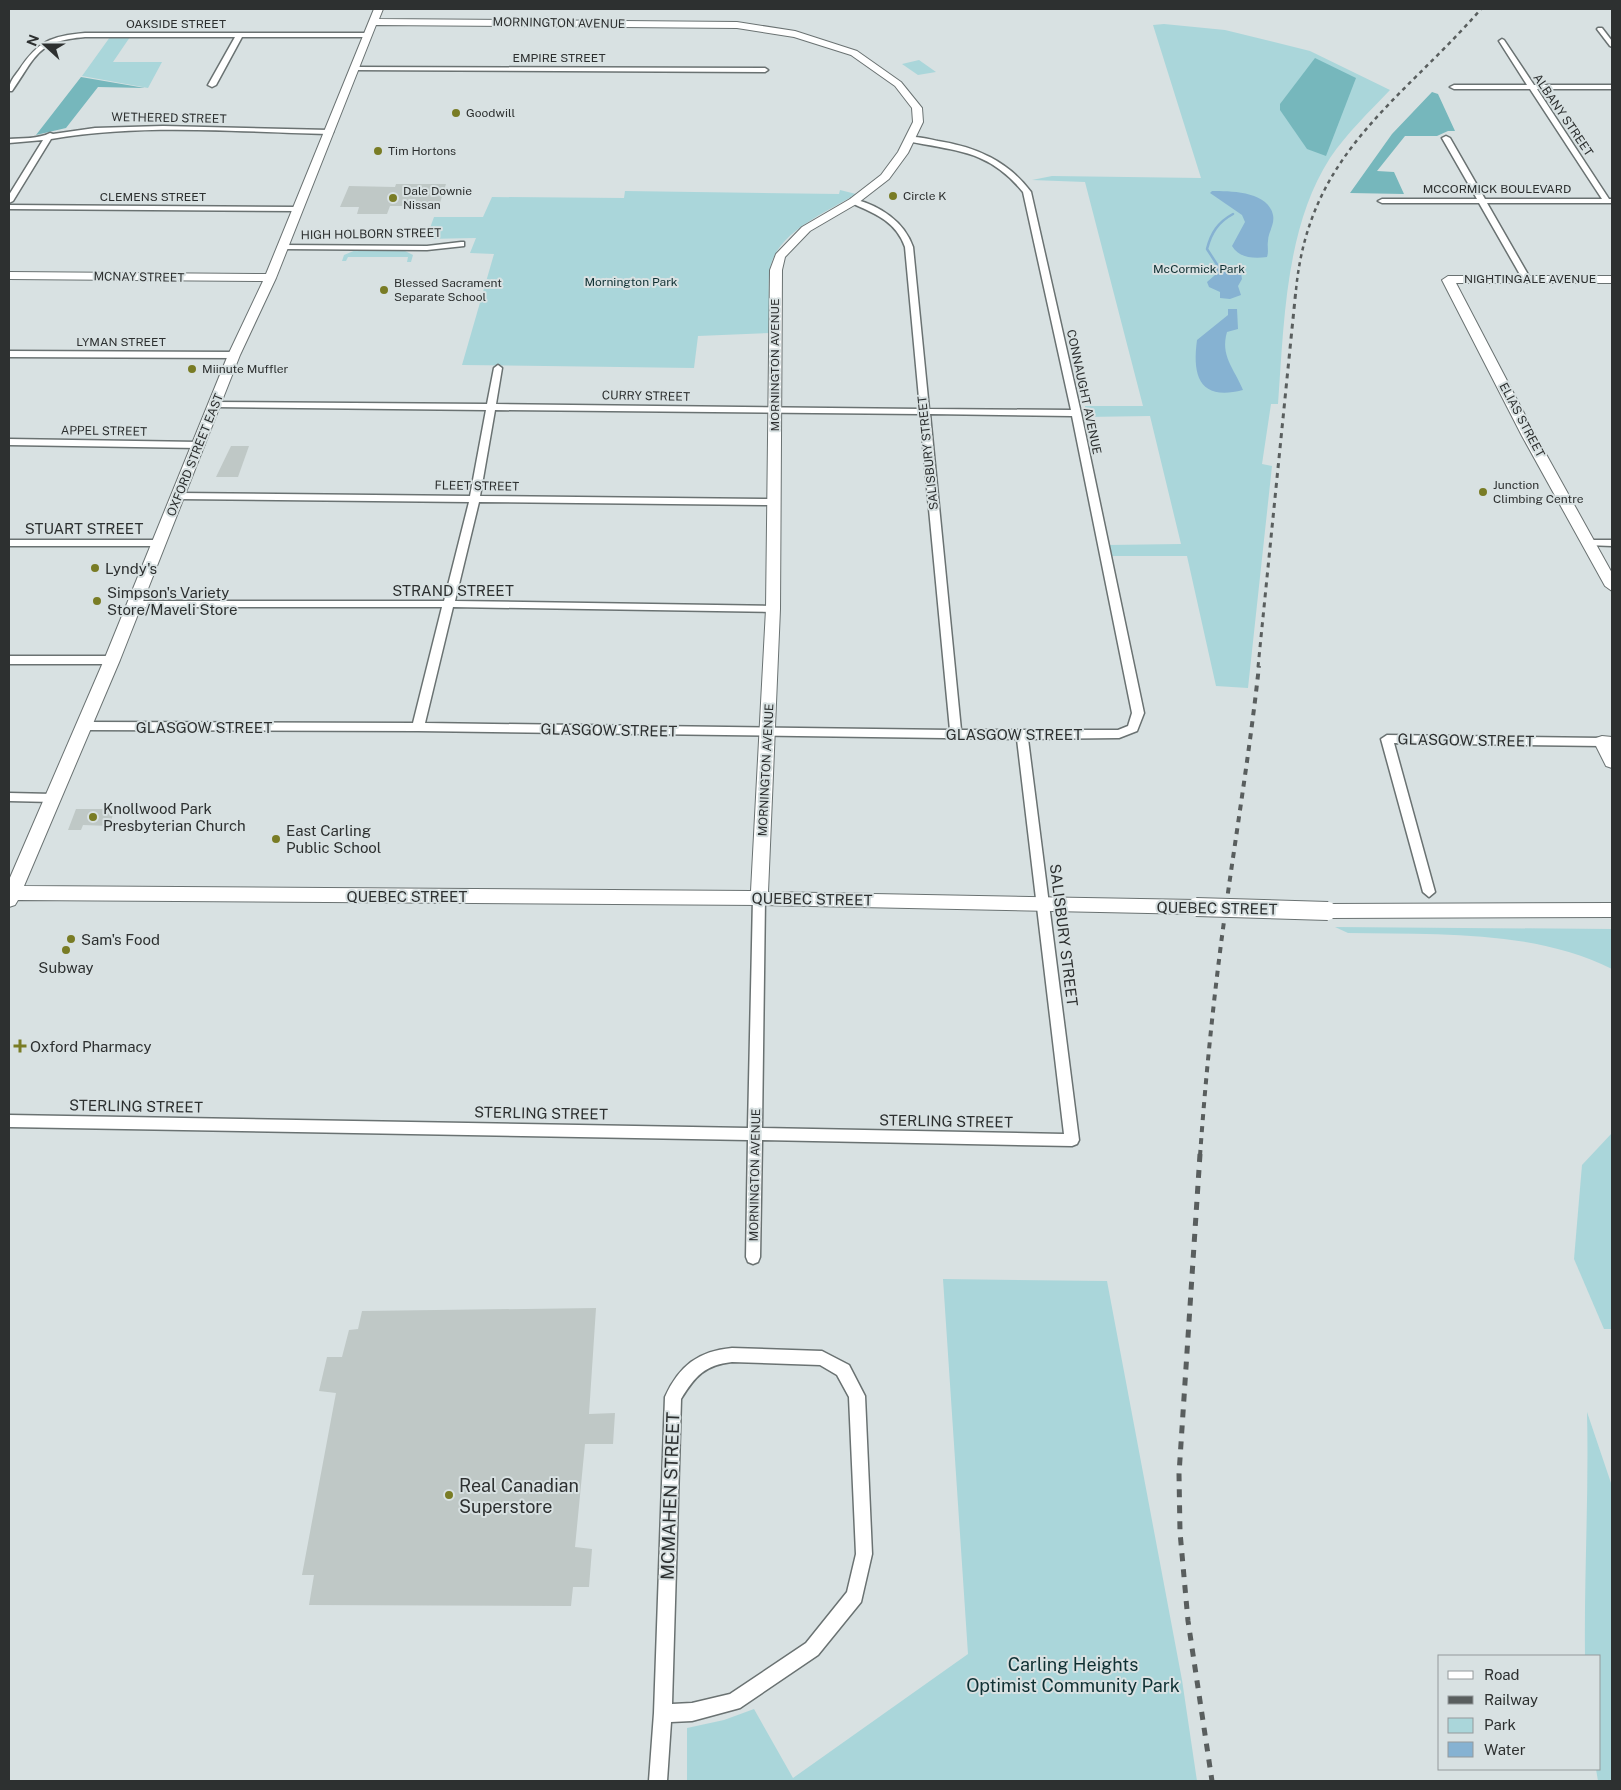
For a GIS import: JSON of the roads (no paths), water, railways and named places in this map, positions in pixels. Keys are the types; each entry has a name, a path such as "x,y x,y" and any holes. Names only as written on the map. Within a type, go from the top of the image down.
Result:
{"street":[{"name":"OXFORD STREET EAST","path":"11,896 112,660 234,355 270,278 378,9"},
{"name":"MORNINGTON AVENUE","path":"372,22 737,25 795,34 854,52 860,59 898,84 917,108 918,122 910,139 886,176 854,201 806,229 780,256 776,270 773,609 760,898 754,1257"},
{"path":"1600,29 1612,44"},
{"name":"OAKSIDE STREET","path":"9,90 40,49 50,41 62,37 85,35 366,35"},
{"path":"212,85 239,36"},
{"name":"ALBANY STREET","path":"1502,41 1531,87 1610,201"},
{"name":"EMPIRE STREET","path":"354,69 765,70"},
{"path":"1454,86 1612,87"},
{"name":"WETHERED STREET","path":"9,142 22,142 50,135 108,129 329,132"},
{"path":"9,201 50,135"},
{"path":"1446,138 1526,278"},
{"name":"CONNAUGHT AVENUE","path":"910,139 944,144 977,152 1013,173 1027,192 1076,413 1138,713 1133,728"},
{"name":"MCCORMICK BOULEVARD","path":"1382,200 1610,201"},
{"name":"SALISBURY STREET","path":"854,201 890,219 907,237 956,734"},
{"name":"CLEMENS STREET","path":"9,207 297,209"},
{"name":"HIGH HOLBORN STREET","path":"282,247 427,248 461,244"},
{"name":"MCNAY STREET","path":"9,275 270,278"},
{"name":"NIGHTINGALE AVENUE","path":"1448,280 1526,278 1612,279"},
{"name":"ELIAS STREET","path":"1448,280 1529,436 1590,543 1612,586"},
{"name":"LYMAN STREET","path":"9,354 234,355"},
{"path":"418,727 474,498 498,368"},
{"name":"CURRY STREET","path":"216,404 1076,413"},
{"name":"APPEL STREET","path":"9,442 199,445"},
{"name":"FLEET STREET","path":"178,496 774,502"},
{"name":"STUART STREET","path":"9,543 158,543"},
{"path":"1590,543 1612,543"},
{"name":"STRAND STREET","path":"133,604 448,604 773,609"},
{"path":"9,660 112,660"},
{"name":"GLASGOW STREET","path":"84,726 418,727 1022,735 1119,734 1133,728"},
{"name":"SALISBURY STREET","path":"1022,735 1072,1140"},
{"name":"GLASGOW STREET","path":"1429,892 1387,739 1607,742"},
{"path":"1607,742 1612,762"},
{"path":"9,797 53,798"},
{"name":"QUEBEC STREET","path":"11,896 760,898 1328,911 1612,910"},
{"name":"STERLING STREET","path":"9,1121 1072,1140"},
{"name":"MCMAHEN STREET","path":"658,1781 663,1713 673,1397 688,1373 713,1357 732,1355 822,1358 843,1370 857,1396 864,1554 855,1596 812,1649 734,1702 692,1712 663,1713"}],"water":[{"path":"1212,191 1247,194 1264,201 1270,207 1273,219 1268,238 1267,257 1247,257 1235,250 1232,246 1245,222 1242,215 1210,193"},
{"path":"1235,265 1240,267 1242,279 1238,286 1241,295 1230,299 1220,298 1220,292 1209,287 1207,282 1215,275 1214,268 1218,266 1229,270"},
{"path":"1228,309 1237,309 1238,329 1227,332 1225,348 1229,362 1243,390 1228,393 1208,389 1202,383 1196,365 1196,353 1197,340 1228,315"}],"waterway":[{"path":"1218,266 1207,249 1213,233 1219,224 1233,214"}],"railway":[{"path":"1296,290 1304,242 1319,202 1339,166 1363,133 1390,103 1481,9"},
{"path":"1258,667 1296,289"},
{"path":"1200,1156 1218,970 1259,666"},
{"path":"1200,1154 1179,1474 1180,1532 1188,1621 1212,1781"}],"place":[{"name":"Goodwill","path":"456,113"},
{"name":"Tim Hortons","path":"378,151"},
{"name":"Circle K","path":"893,196"},
{"name":"Dale Downie Nissan","path":"393,198"},
{"name":"Blessed Sacrament Separate School","path":"384,290"},
{"name":"Miinute Muffler","path":"192,369"},
{"name":"Junction Climbing Centre","path":"1483,492"},
{"name":"Lyndy's","path":"95,568"},
{"name":"Simpson's Variety Store/Maveli Store","path":"97,601"},
{"name":"Knollwood Park Presbyterian Church","path":"93,817"},
{"name":"East Carling Public School","path":"276,839"},
{"name":"Sam's Food","path":"71,939"},
{"name":"Subway","path":"66,950"},
{"name":"Oxford Pharmacy","path":"20,1046"},
{"name":"Real Canadian Superstore","path":"449,1495"}],"park label":[{"name":"McCormick Park","path":"1199,269"},
{"name":"Mornington Park","path":"631,282"},
{"name":"Carling Heights Optimist Community Park","path":"1073,1674"}]}
